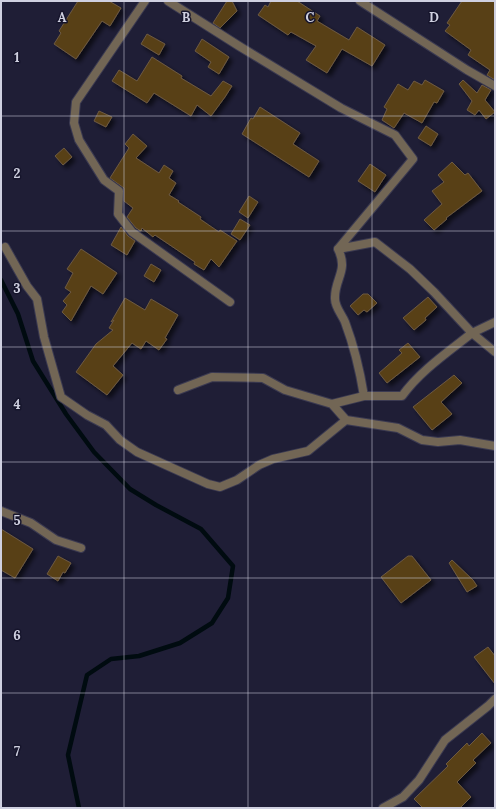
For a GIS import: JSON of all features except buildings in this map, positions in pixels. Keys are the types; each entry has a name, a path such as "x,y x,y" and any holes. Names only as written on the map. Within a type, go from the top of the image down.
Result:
{"street":[{"path":"145,1 76,102 74,123 78,140 104,180 119,191 118,214 132,232 230,302"},
{"path":"168,1 341,108 395,135 413,159 338,249"},
{"path":"360,1 467,70 495,86"},
{"path":"338,249 375,242 410,269 434,292 472,333 495,352"},
{"path":"5,247 27,286 37,299 44,337 61,396 87,415 106,425 120,440 137,452 208,484 220,486 237,480 259,465 273,459 308,451 346,420"},
{"path":"338,249 342,257 342,269 335,301 345,322 358,363 364,396"},
{"path":"178,390 212,377 263,378 286,390 332,404 364,396 402,396 410,385 472,333 495,322"},
{"path":"332,404 346,420 398,428 422,440 438,442 460,440 495,446"},
{"path":"1,511 31,523 56,540 81,548"},
{"path":"383,808 403,797 419,780 445,740 495,699"}],"waterway":[{"path":"1,280 18,314 33,361 66,414 94,452 130,489 201,529 233,566 228,598 212,623 180,643 139,656 111,659 87,675 68,755 79,808"}]}
